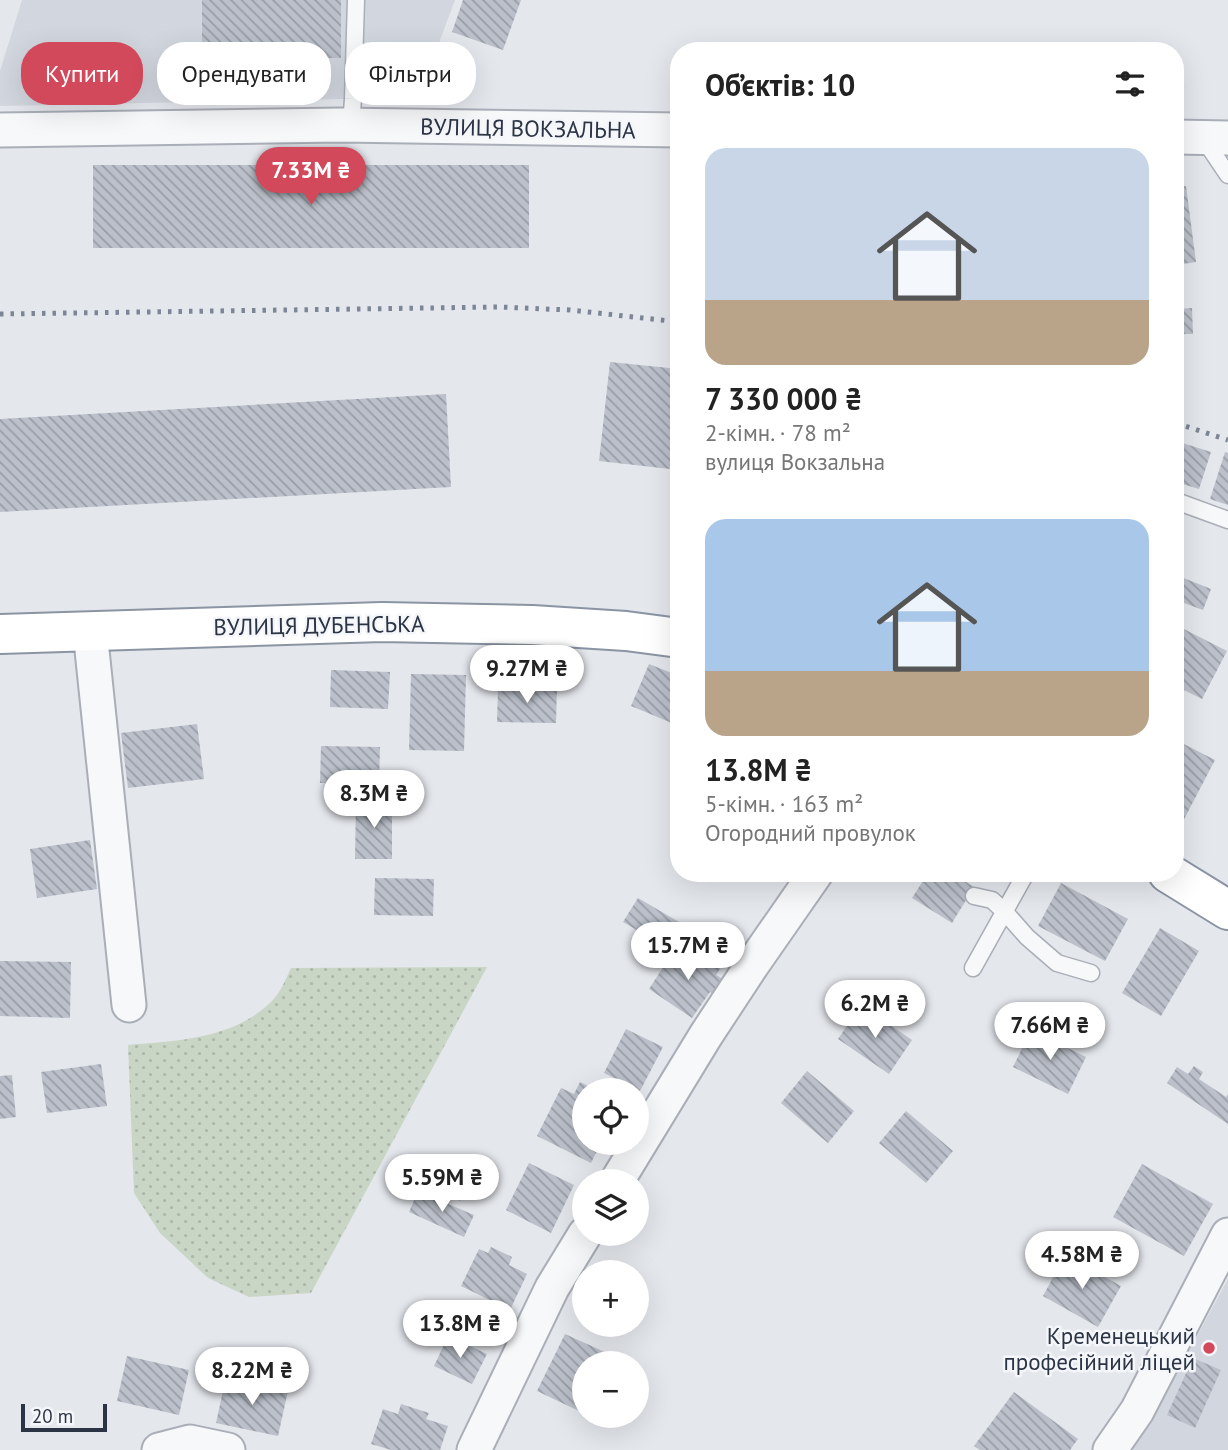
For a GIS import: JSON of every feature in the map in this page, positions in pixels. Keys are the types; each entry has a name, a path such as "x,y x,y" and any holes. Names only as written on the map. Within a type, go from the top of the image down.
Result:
{"highway":[{"name":"ВУЛИЦЯ ДУБЕНСЬКА","path":"0,634 382,622 572,628 670,637"},
{"path":"1183,882 1228,910"}],"street":[{"name":"ВУЛИЦЯ ВОКЗАЛЬНА","path":"0,130 351,125 670,130"},
{"path":"90,631 129,1005"},
{"path":"624,1169 706,1035 811,882"},
{"path":"1110,1450 1137,1411 1228,1235"},
{"path":"474,1450 552,1288 578,1246"},
{"path":"159,1450 190,1443 228,1450"}],"lane":[{"path":"351,125 356,0"},
{"path":"1202,137 1228,175"},
{"path":"1184,504 1228,520"},
{"path":"973,968 1021,882"},
{"path":"974,896 992,900 1027,937 1057,962 1091,973"}],"shaded area":[{"path":"22,0 455,0 440,42 345,42 345,99 331,99 331,42 157,42 157,103 143,103 143,42 21,42 21,105 48,105 0,106 0,71"},
{"name":"Кременецький професійний ліцей","path":"1228,1279 1228,1450 1130,1450 1153,1417"}],"green space":[{"path":"487,967 311,1293 249,1297 208,1278 160,1233 134,1193 128,1045 204,1036 240,1023 257,1014 272,1001 291,968"}],"building":[{"path":"202,0 341,0 341,58 331,58 331,42 202,42"},
{"path":"463,0 521,0 503,50 452,32"},
{"path":"93,165 529,165 529,248 93,248"},
{"path":"1184,186 1196,262 1184,264"},
{"path":"1184,308 1192,308 1193,334 1184,334"},
{"path":"610,362 670,368 670,469 599,461"},
{"path":"446,394 451,487 0,512 0,419"},
{"path":"1184,444 1211,452 1199,489 1184,484"},
{"path":"1225,452 1228,453 1228,505 1210,499"},
{"path":"1184,578 1211,589 1203,610 1184,603"},
{"path":"1184,629 1227,651 1202,699 1184,690"},
{"path":"649,664 670,672 670,722 631,706"},
{"path":"331,670 390,672 388,709 330,707"},
{"path":"411,674 466,675 464,751 409,750"},
{"path":"498,686 557,687 556,723 497,722"},
{"path":"197,724 204,779 128,788 121,733"},
{"path":"1184,744 1215,760 1184,819"},
{"path":"321,746 380,747 379,784 320,783"},
{"path":"356,800 392,801 392,859 355,859"},
{"path":"90,840 97,889 37,898 30,849"},
{"path":"375,878 434,879 433,916 374,915"},
{"path":"922,882 966,882 974,887 952,923 912,898"},
{"path":"1061,883 1128,919 1105,961 1038,926"},
{"path":"638,898 679,922 664,946 623,922"},
{"path":"1160,928 1199,951 1161,1016 1122,993"},
{"path":"692,947 721,967 716,975 726,981 716,996 710,992 692,1018 649,989 669,958 680,966"},
{"path":"0,961 71,962 70,1018 0,1016"},
{"path":"861,1005 912,1040 889,1074 838,1039"},
{"path":"626,1029 663,1047 647,1078 614,1078 604,1073"},
{"path":"1031,1030 1086,1057 1068,1094 1013,1067"},
{"path":"101,1064 107,1106 47,1113 41,1072"},
{"path":"1194,1066 1203,1072 1199,1079 1226,1097 1228,1094 1228,1124 1167,1083 1177,1067 1188,1074"},
{"path":"807,1071 854,1111 828,1143 781,1103"},
{"path":"12,1075 16,1117 0,1119 0,1076"},
{"path":"561,1088 572,1093 572,1154 537,1136"},
{"path":"906,1111 953,1151 926,1183 879,1143"},
{"path":"575,1155 595,1155 591,1163"},
{"path":"529,1163 572,1184 551,1233 506,1210"},
{"path":"1142,1164 1213,1204 1184,1256 1113,1217"},
{"path":"448,1181 465,1190 460,1201 443,1192"},
{"path":"418,1191 474,1215 464,1237 409,1212"},
{"path":"491,1247 512,1257 509,1265 527,1274 510,1310 461,1286 479,1249 488,1253"},
{"path":"1065,1255 1121,1286 1098,1327 1043,1296"},
{"path":"565,1334 603,1351 572,1351 572,1408 537,1391"},
{"path":"448,1336 487,1354 472,1384 434,1366"},
{"path":"127,1356 189,1370 179,1415 117,1401"},
{"path":"1193,1358 1221,1370 1195,1428 1167,1415"},
{"path":"226,1377 288,1391 278,1436 216,1423"},
{"path":"1014,1392 1078,1439 1070,1450 980,1450 974,1446"},
{"path":"401,1404 429,1413 426,1419 448,1426 440,1450 391,1450 371,1444 383,1409 398,1414"}],"railway":[{"path":"0,314 499,307 570,310 670,321"},
{"path":"1184,426 1228,440"}],"place":[{"name":"Кременецький професійний ліцей","path":"1209,1348"}]}
